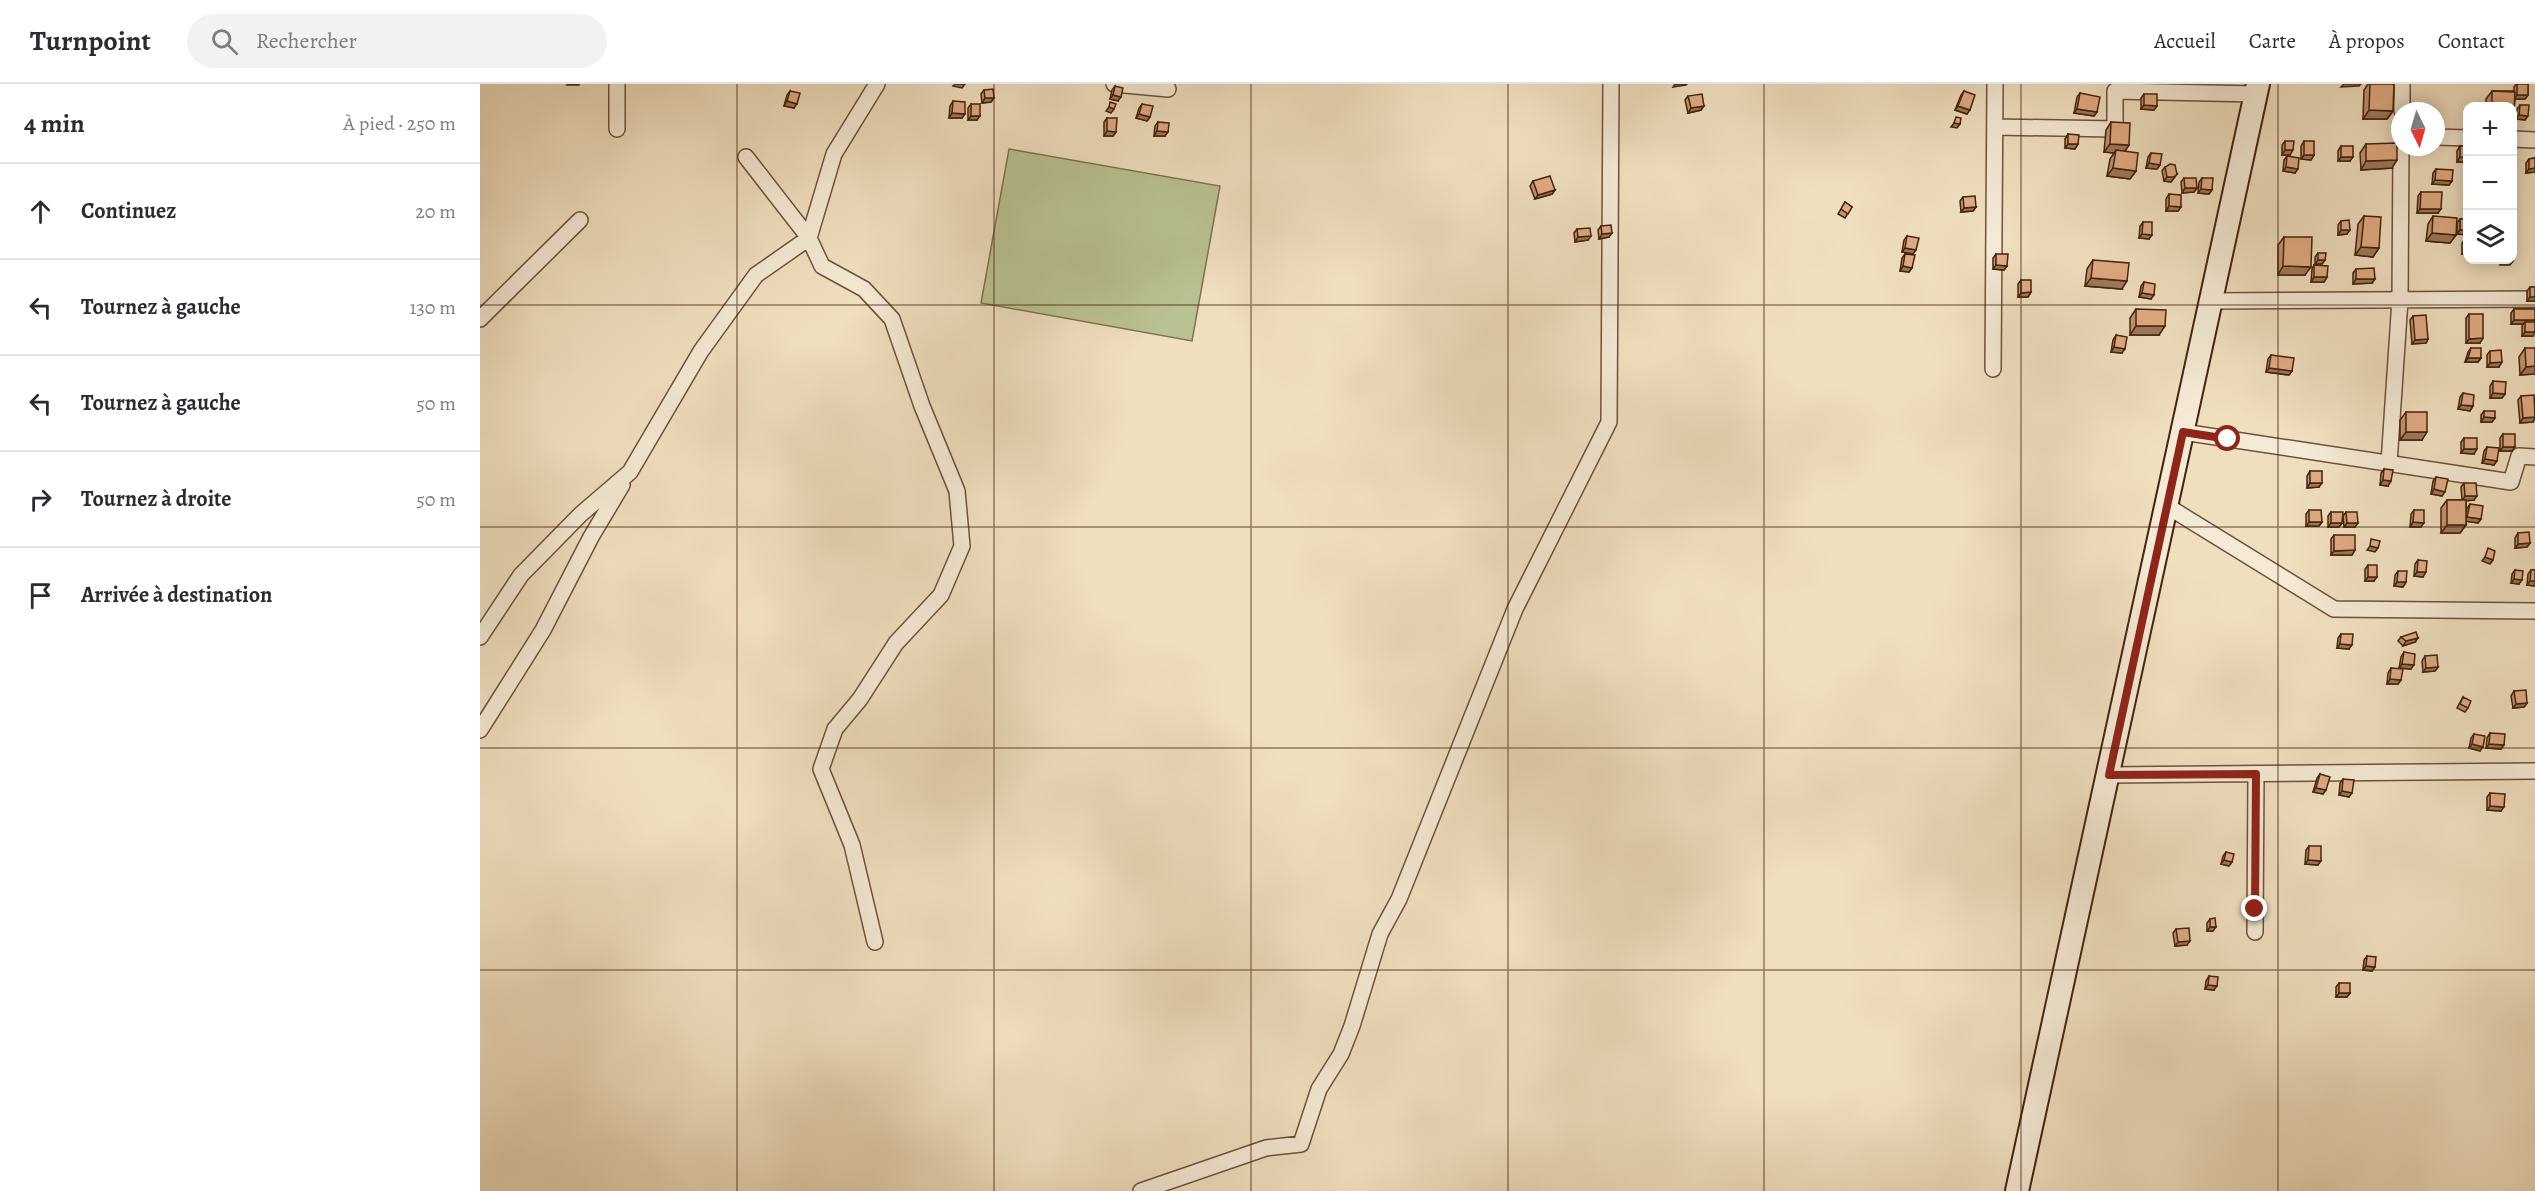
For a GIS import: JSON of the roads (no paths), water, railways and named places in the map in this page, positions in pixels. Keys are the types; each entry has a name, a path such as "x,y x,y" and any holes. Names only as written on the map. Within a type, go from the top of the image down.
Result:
{"main road":[{"path":"2017,1191 2257,89"}],"street":[{"path":"616,129 617,84"},
{"path":"480,730 543,630 591,537 701,351 756,275 808,238 834,154 877,84"},
{"path":"1114,84 1168,89"},
{"path":"1141,1191 1266,1148 1301,1144 1319,1089 1341,1054 1352,1026 1380,934 1399,899 1515,609 1609,422 1611,84"},
{"path":"1993,369 1995,84"},
{"path":"2402,84 2402,102"},
{"path":"1995,127 2115,129 2115,91 2257,89"},
{"path":"2445,137 2463,138"},
{"path":"2517,139 2535,140"},
{"path":"2389,463 2400,300 2401,156"},
{"path":"746,157 808,238 822,266 864,289 892,319 922,406 957,490 962,546 941,595 896,644 860,699 835,729 821,769 852,845 875,942"},
{"path":"480,319 580,220"},
{"path":"2211,301 2535,299"},
{"path":"2183,432 2511,482 2519,456 2535,457"},
{"path":"480,637 521,575 581,514 630,472"},
{"path":"2167,506 2334,609 2535,611"},
{"path":"2109,775 2535,771"},
{"path":"2255,932 2256,774"}]}
